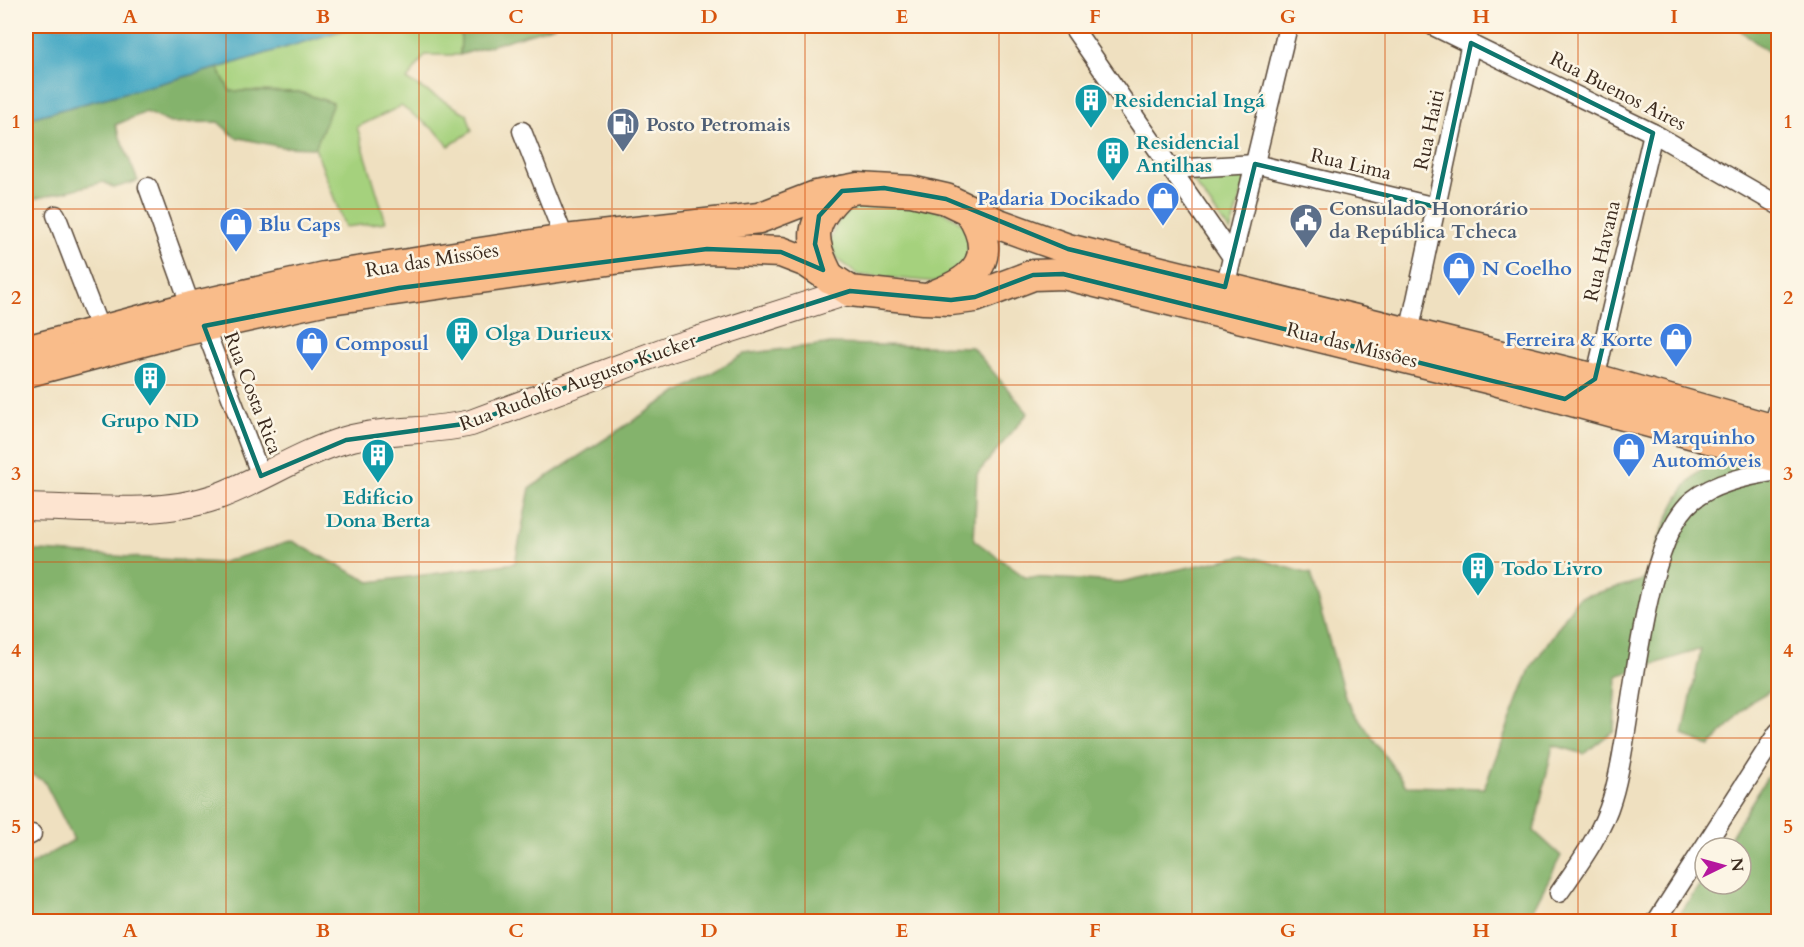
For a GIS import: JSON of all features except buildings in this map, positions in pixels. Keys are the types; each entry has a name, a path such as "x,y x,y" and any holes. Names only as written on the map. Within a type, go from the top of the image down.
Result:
{"main road":[{"path":"884,188 911,191 946,199 970,212 984,240 983,254 978,268 969,280 924,299 840,285 820,262 815,244 815,227 826,207 842,191 884,188"},
{"name":"Rua das Missões","path":"26,372 324,277 565,240 759,218 816,196 842,191"},
{"name":"Rua das Missões","path":"970,212 1068,249 1595,379 1777,432"},
{"name":"Rua das Missões","path":"26,351 100,330 300,305 399,288 707,249 781,252 807,262 840,285"},
{"name":"Rua das Missões","path":"924,299 975,297 1033,275 1063,274 1565,399 1777,432"},
{"path":"1565,399 1584,390 1595,379"}],"street":[{"path":"1072,26 1232,257"},
{"path":"1225,287 1288,26"},
{"name":"Rua Buenos Aires","path":"1433,26 1653,133 1779,205"},
{"name":"Rua Haiti","path":"1408,333 1471,43"},
{"path":"522,131 565,240"},
{"name":"Rua Havana","path":"1595,379 1653,133"},
{"name":"Rua Lima","path":"1172,169 1255,164 1436,207"},
{"name":"Rua Costa Rica","path":"148,187 261,477"},
{"path":"56,215 100,330"},
{"name":"Rua Rudolfo Augusto Kucker","path":"26,507 134,508 186,505 217,496 346,440 392,432 443,430 471,423 840,285"},
{"path":"1558,893 1590,848 1612,799 1656,572 1676,519 1693,500 1719,486 1779,471"},
{"path":"1656,921 1779,732"}],"highlighted area":[{"path":"1471,43 1653,133 1595,379 1565,399 1063,274 1033,275 975,297 951,300 850,291 669,349 471,423 346,440 261,476 204,326 399,288 707,249 781,252 823,270 815,244 819,216 842,191 884,188 946,199 1068,249 1225,287 1255,164 1436,207"}],"green space":[{"path":"357,26 462,26 460,55 425,55 407,80 467,114 472,131 449,146 436,131 401,106 357,127 386,222 345,227 315,148 333,103 299,92 230,91 218,68"},
{"path":"462,26 555,26 460,55"},
{"path":"1734,26 1778,26 1778,59"},
{"path":"218,68 230,91 299,92 333,103 315,148 282,147 235,137 218,122 170,123 146,112 115,125 138,181 114,188 104,182 26,201 26,119"},
{"path":"1248,173 1230,232 1189,175"},
{"path":"887,202 931,208 960,221 968,229 968,260 937,282 858,275 838,260 830,243 834,231 843,215 850,210"},
{"path":"826,344 972,347 1028,413 977,474 974,540 1025,577 1121,582 1245,555 1310,574 1346,700 1406,786 1484,788 1530,669 1578,598 1644,580 1664,527 1683,489 1696,475 1710,465 1732,463 1778,479 1778,686 1752,701 1710,746 1683,735 1701,649 1617,676 1614,730 1584,754 1553,745 1534,831 1561,856 1527,921 26,922 26,867 74,840 44,781 26,772 26,550 220,563 292,541 370,582 515,563 530,488 665,400 744,354"},
{"path":"1778,759 1778,921 1675,921 1693,895 1753,896 1753,836 1731,836"}],"water":[{"path":"26,26 357,26 218,68 26,119"}],"place":[{"name":"Residencial Ingá","path":"1091,129"},
{"name":"Posto Petromais","path":"623,153"},
{"name":"Residencial Antilhas","path":"1113,182"},
{"name":"Padaria Docikado","path":"1163,227"},
{"name":"Consulado Honorário da República Tcheca","path":"1306,249"},
{"name":"Blu Caps","path":"236,253"},
{"name":"N Coelho","path":"1459,297"},
{"name":"Olga Durieux","path":"462,362"},
{"name":"Ferreira & Korte","path":"1676,368"},
{"name":"Composul","path":"312,372"},
{"name":"Grupo ND","path":"150,407"},
{"name":"Marquinho Automóveis","path":"1629,478"},
{"name":"Edifício Dona Berta","path":"378,484"},
{"name":"Todo Livro","path":"1478,597"}]}
